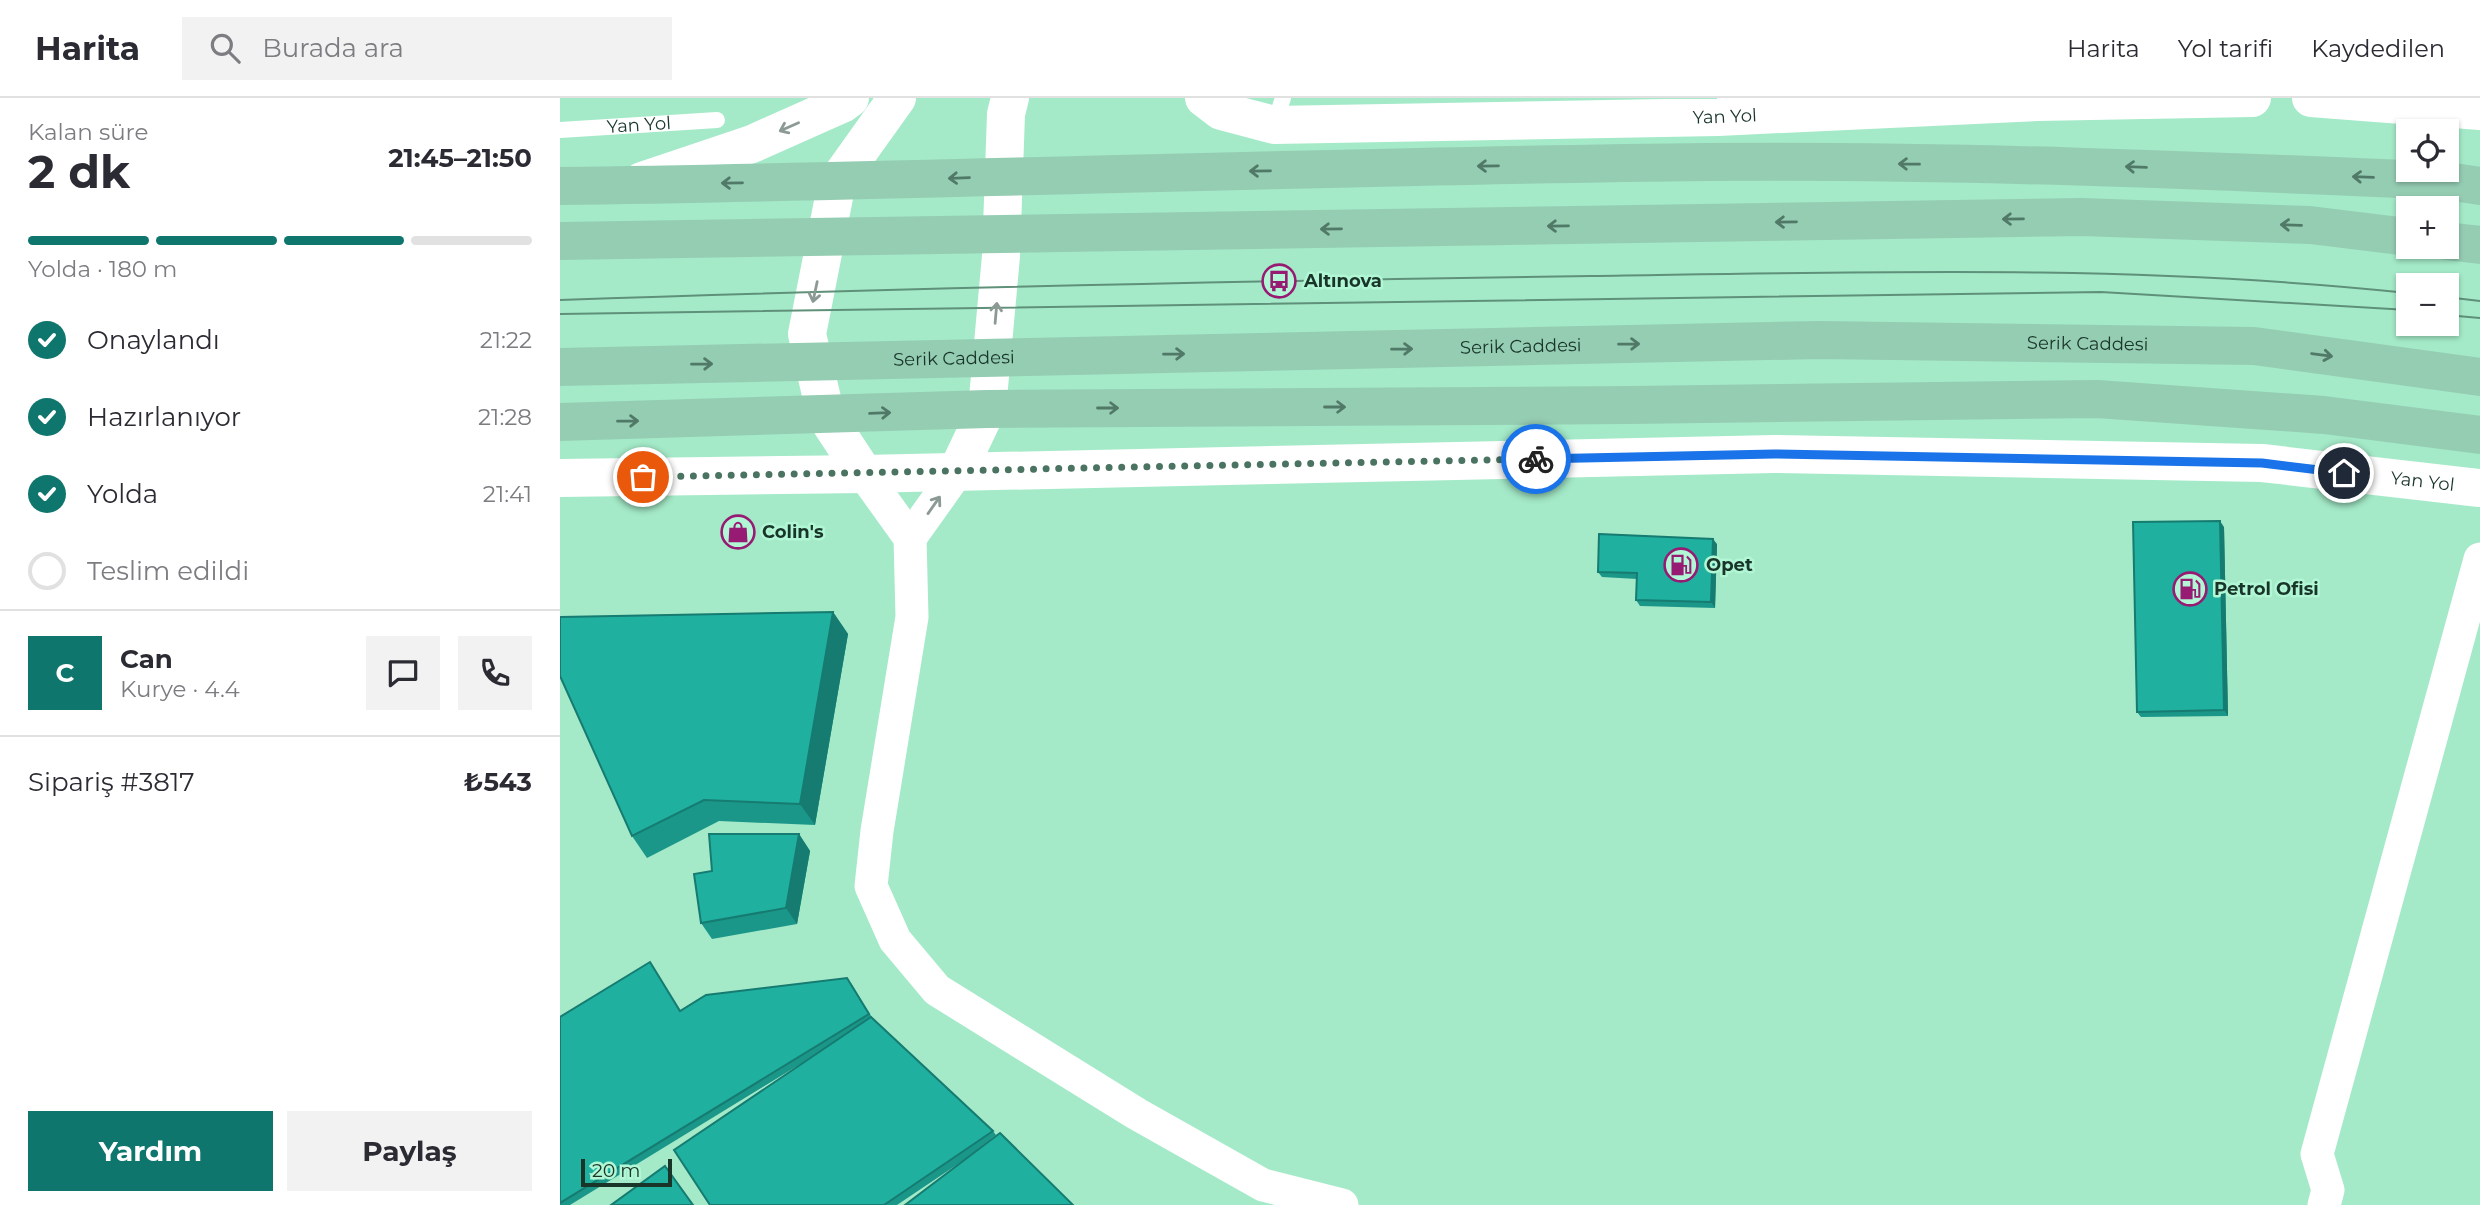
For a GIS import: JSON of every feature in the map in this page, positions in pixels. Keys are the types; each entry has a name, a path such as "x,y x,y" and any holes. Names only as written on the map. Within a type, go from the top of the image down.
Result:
{"highway":[{"path":"560,186 1712,162 2105,166 2448,180 2480,186"},
{"path":"560,241 2081,218 2310,225 2396,236"},
{"path":"2459,243 2480,245"},
{"name":"Serik Caddesi","path":"560,367 1819,340 2254,346 2480,377"},
{"path":"560,422 987,409 2097,399 2324,415 2480,435"}],"street":[{"path":"632,185 752,144 850,98"},
{"path":"897,98 837,182 807,334 826,416 910,538 912,617 877,831 871,886 895,940 937,990 1137,1114 1263,1185 1342,1205"},
{"path":"910,538 957,472 987,409 1001,256 1006,114 1010,98"},
{"name":"Yan Yol","path":"1204,98 1221,111 1551,115 1774,106 2252,98"},
{"path":"2320,98 2480,111"},
{"path":"1605,164 1718,108"},
{"name":"Yan Yol","path":"560,478 1774,454 2262,463 2480,488"},
{"path":"2324,1205 2328,1191 2316,1154 2480,559"}],"lane":[{"name":"Yan Yol","path":"560,130 717,120"}],"building":[{"path":"2220,521 2224,710 2137,712 2133,522"},
{"path":"1599,534 1713,539 1711,602 1636,600 1637,573 1598,572"},
{"path":"833,612 800,804 704,800 632,836 560,676 560,617"},
{"path":"709,834 799,834 786,908 701,923 694,874 712,871"},
{"path":"650,962 680,1011 706,995 847,978 869,1014 560,1203 560,1017"},
{"path":"871,1017 993,1131 884,1205 710,1205 674,1150"},
{"path":"1000,1133 1073,1205 905,1205"},
{"path":"665,1166 693,1205 611,1205"}],"tram line":[{"path":"560,300 1204,283 1898,272 2204,278 2396,292"},
{"path":"560,314 2101,292 2396,309"},
{"path":"2459,299 2480,301"},
{"path":"2459,316 2480,318"}],"way so far":[{"path":"643,477 1536,459"}],"place":[{"name":"Altınova","path":"1279,281"},
{"name":"Colin's","path":"738,532"},
{"name":"Opet","path":"1681,565"},
{"name":"Petrol Ofisi","path":"2190,589"}],"route":[{"path":"1536,459 1774,454 2262,463 2344,473"}]}
